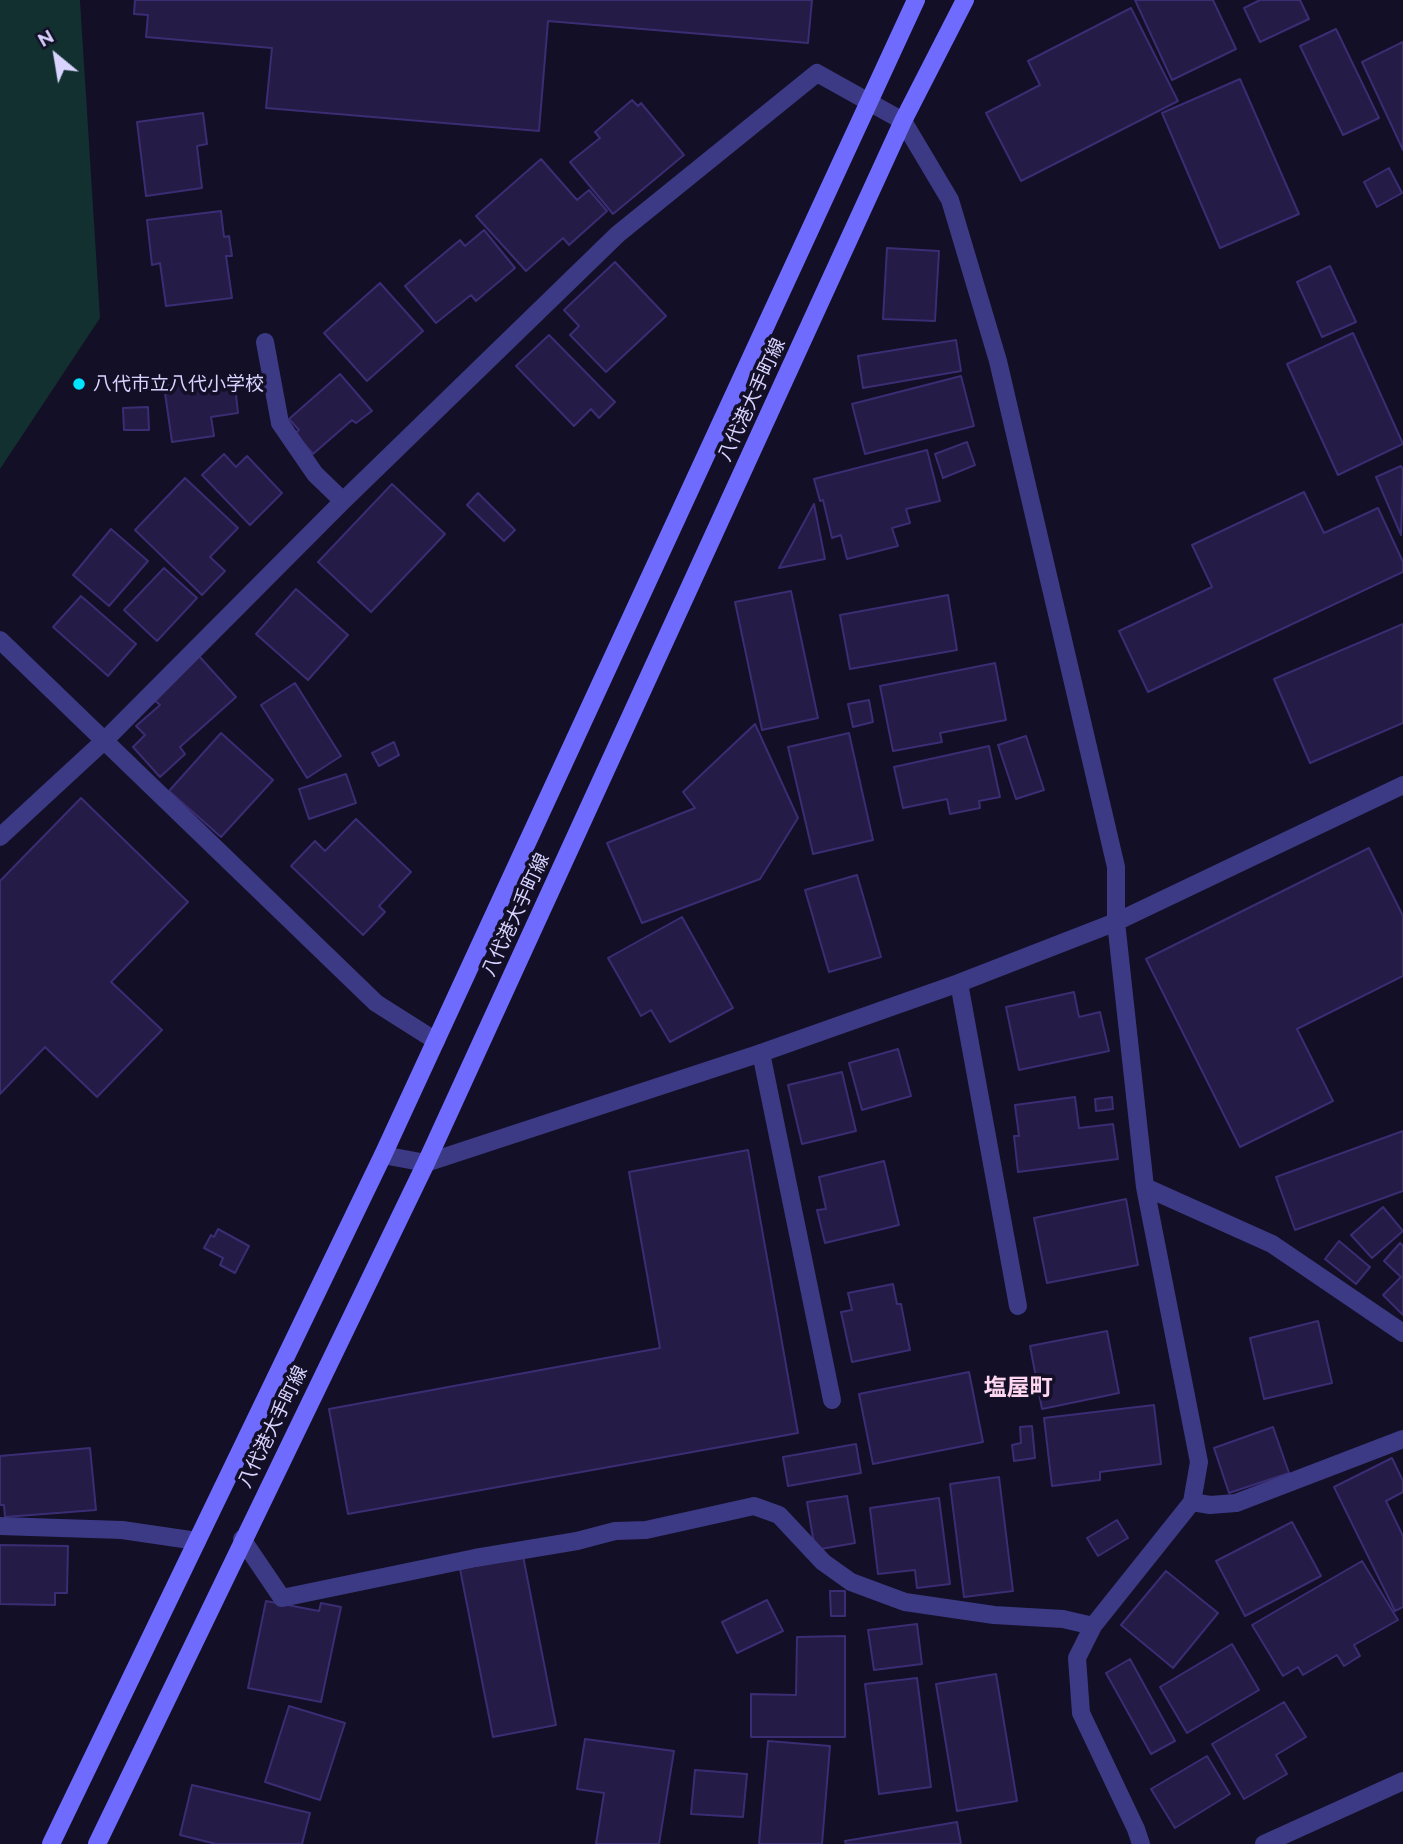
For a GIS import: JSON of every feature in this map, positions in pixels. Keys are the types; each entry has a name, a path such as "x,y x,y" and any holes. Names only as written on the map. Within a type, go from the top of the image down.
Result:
{"main road":[{"name":"八代港大手町線","path":"51,1844 383,1155 916,0"},
{"name":"八代港大手町線","path":"97,1844 242,1539 426,1163 904,121 965,0"}],"street":[{"path":"0,837 104,740 343,501 618,234 817,73 904,121 950,200 998,360 1116,867 1116,922 1145,1187 1199,1462 1192,1502 1093,1626 1077,1658 1081,1713 1141,1844"},
{"path":"265,342 280,424 315,474 343,501"},
{"path":"0,640 376,1003 436,1041"},
{"path":"383,1155 426,1163 761,1053 960,983 1116,922 1403,785"},
{"path":"960,983 1018,1306"},
{"path":"761,1053 832,1400"},
{"path":"1145,1187 1272,1244 1403,1333"},
{"path":"1192,1502 1210,1505 1236,1503 1403,1439"},
{"path":"242,1539 282,1598 475,1558 577,1542 615,1531 646,1530 754,1506 779,1515 823,1562 851,1582 905,1602 994,1615 1063,1619 1093,1626"},
{"path":"0,1526 122,1530 197,1541"},
{"path":"1264,1844 1403,1781"}],"green space":[{"path":"0,0 80,0 100,318 0,469"}],"building":[{"path":"135,0 812,0 808,43 548,21 539,131 266,108 272,48 146,37 148,15 134,14"},
{"path":"1135,0 1213,0 1236,49 1172,80"},
{"path":"1260,0 1300,0 1309,19 1260,42 1244,8"},
{"path":"1131,8 1178,101 1021,181 986,113 1040,85 1028,61"},
{"path":"1336,29 1379,118 1343,135 1300,46"},
{"path":"1403,42 1403,150 1362,62"},
{"path":"1240,79 1299,214 1220,248 1162,113"},
{"path":"632,100 638,106 641,103 684,155 613,214 570,162 600,138 595,132"},
{"path":"203,113 207,144 197,146 202,188 146,196 137,122"},
{"path":"541,159 577,200 589,190 607,211 569,245 563,238 526,271 476,216"},
{"path":"1389,168 1402,193 1377,207 1364,182"},
{"path":"221,211 224,237 229,236 232,256 226,256 232,298 166,306 160,263 152,265 147,220"},
{"path":"484,230 515,268 476,301 471,295 436,323 405,286 460,240 465,246"},
{"path":"887,248 939,251 935,321 883,319"},
{"path":"615,262 666,316 606,372 570,335 579,326 564,310"},
{"path":"1330,266 1356,322 1322,337 1297,282"},
{"path":"380,283 423,331 367,381 324,333"},
{"path":"1353,333 1403,444 1338,475 1287,364"},
{"path":"549,335 615,402 599,418 591,409 574,426 516,366"},
{"path":"956,340 961,371 863,388 858,356"},
{"path":"340,374 372,411 356,423 352,420 313,454 295,433 299,430 289,419"},
{"path":"961,376 974,426 865,454 852,404"},
{"path":"234,377 238,413 211,417 214,436 172,442 164,386"},
{"path":"148,407 149,430 124,430 123,408"},
{"path":"967,442 975,465 943,478 935,454"},
{"path":"927,450 940,501 906,509 910,523 892,528 898,546 847,559 841,535 832,538 823,500 820,501 814,479"},
{"path":"224,454 236,467 247,456 282,493 250,525 202,475"},
{"path":"1401,466 1403,470 1401,535 1376,477"},
{"path":"185,478 238,528 210,557 225,571 202,595 135,530"},
{"path":"392,484 445,534 371,612 318,562"},
{"path":"1304,492 1324,533 1378,508 1403,562 1403,572 1148,692 1119,631 1212,587 1192,545"},
{"path":"478,493 515,530 504,541 467,505"},
{"path":"814,504 825,559 779,568"},
{"path":"111,529 148,561 109,606 73,575"},
{"path":"164,568 197,598 157,641 124,610"},
{"path":"296,589 348,635 308,680 256,634"},
{"path":"791,591 818,718 762,730 735,602"},
{"path":"948,595 957,650 850,669 840,615"},
{"path":"81,596 136,644 108,676 53,627"},
{"path":"1403,624 1403,723 1310,763 1274,679"},
{"path":"198,655 236,697 180,747 185,754 160,777 133,747 145,735 136,726 160,705 152,698"},
{"path":"995,663 1006,720 940,733 942,742 893,751 880,686"},
{"path":"295,683 341,756 307,778 261,705"},
{"path":"869,700 873,722 853,727 848,704"},
{"path":"755,724 798,818 760,879 642,923 607,843 695,808 683,792"},
{"path":"221,733 273,780 221,837 169,791"},
{"path":"849,733 873,840 813,854 788,747"},
{"path":"1026,736 1044,790 1016,799 998,745"},
{"path":"394,742 399,755 379,766 372,753"},
{"path":"989,746 1000,797 979,801 980,808 950,814 947,799 903,808 894,767"},
{"path":"346,774 356,803 309,819 299,789"},
{"path":"81,798 188,902 111,982 162,1030 97,1097 45,1047 0,1094 0,881"},
{"path":"356,819 411,872 379,906 385,912 363,935 291,866 315,841 325,851"},
{"path":"1369,848 1403,916 1403,976 1297,1029 1333,1101 1240,1147 1146,959"},
{"path":"857,875 881,957 829,972 805,890"},
{"path":"682,917 733,1008 670,1042 651,1010 641,1016 608,958"},
{"path":"1074,992 1079,1017 1100,1012 1109,1051 1019,1070 1006,1007"},
{"path":"898,1049 911,1096 862,1110 849,1063"},
{"path":"842,1072 856,1131 802,1144 788,1085"},
{"path":"1075,1097 1079,1128 1113,1124 1118,1159 1018,1172 1014,1136 1019,1136 1015,1105"},
{"path":"1112,1097 1113,1109 1096,1111 1095,1099"},
{"path":"1403,1131 1403,1191 1295,1230 1276,1177"},
{"path":"748,1150 798,1433 348,1514 329,1409 660,1348 629,1172"},
{"path":"884,1161 899,1225 825,1243 817,1210 826,1209 819,1177"},
{"path":"1126,1199 1138,1265 1047,1283 1034,1218"},
{"path":"1383,1207 1403,1231 1372,1258 1351,1235"},
{"path":"218,1229 249,1246 235,1273 220,1265 223,1258 204,1248"},
{"path":"1339,1241 1370,1267 1356,1284 1325,1259"},
{"path":"1400,1243 1403,1246 1403,1315 1383,1295 1401,1277 1384,1261"},
{"path":"893,1284 897,1304 901,1304 910,1350 852,1362 841,1312 852,1310 848,1293"},
{"path":"1318,1321 1332,1383 1264,1399 1250,1338"},
{"path":"1107,1331 1119,1393 1042,1409 1030,1346"},
{"path":"969,1372 983,1442 873,1464 859,1394"},
{"path":"1154,1405 1161,1464 1100,1472 1100,1480 1052,1486 1044,1418"},
{"path":"1032,1426 1035,1458 1014,1461 1012,1445 1021,1443 1020,1427"},
{"path":"1273,1427 1289,1473 1229,1493 1214,1448"},
{"path":"856,1444 861,1473 788,1486 783,1457"},
{"path":"90,1448 96,1510 5,1517 4,1505 0,1505 0,1456"},
{"path":"1392,1458 1403,1481 1403,1492 1386,1501 1403,1536 1403,1607 1395,1611 1334,1487"},
{"path":"999,1477 1013,1591 964,1597 950,1484"},
{"path":"847,1496 855,1543 815,1550 807,1502"},
{"path":"939,1498 950,1584 917,1588 915,1570 878,1574 870,1508"},
{"path":"1117,1520 1128,1538 1098,1556 1087,1538"},
{"path":"1292,1522 1321,1576 1245,1616 1216,1561"},
{"path":"0,1545 68,1546 67,1593 55,1593 55,1605 0,1604"},
{"path":"523,1556 556,1725 493,1737 460,1569"},
{"path":"1362,1561 1398,1620 1354,1645 1360,1656 1344,1666 1337,1655 1303,1675 1298,1667 1283,1676 1252,1625"},
{"path":"1166,1571 1218,1613 1173,1668 1121,1625"},
{"path":"830,1591 845,1591 845,1616 831,1616"},
{"path":"767,1600 783,1631 737,1653 722,1622"},
{"path":"266,1601 319,1611 321,1603 341,1607 321,1702 248,1688"},
{"path":"917,1624 922,1664 874,1670 868,1630"},
{"path":"845,1636 845,1737 751,1737 751,1694 796,1695 797,1637"},
{"path":"1232,1644 1259,1690 1187,1733 1160,1687"},
{"path":"1130,1659 1175,1741 1151,1754 1106,1673"},
{"path":"996,1674 1017,1801 957,1811 936,1684"},
{"path":"917,1678 931,1787 879,1794 865,1684"},
{"path":"1284,1702 1306,1737 1276,1755 1287,1774 1244,1799 1212,1744"},
{"path":"289,1706 345,1723 320,1800 265,1782"},
{"path":"585,1739 674,1751 659,1844 596,1844 604,1793 577,1789"},
{"path":"768,1741 830,1746 822,1844 759,1844"},
{"path":"1207,1756 1230,1794 1175,1828 1151,1789"},
{"path":"695,1770 747,1774 743,1817 691,1814"},
{"path":"192,1785 310,1813 302,1844 216,1844 180,1835"},
{"path":"957,1822 961,1844 846,1844 845,1841"}],"place":[{"name":"八代市立八代小学校","path":"79,384"}],"district":[{"name":"塩屋町","path":"1018,1388"}]}
